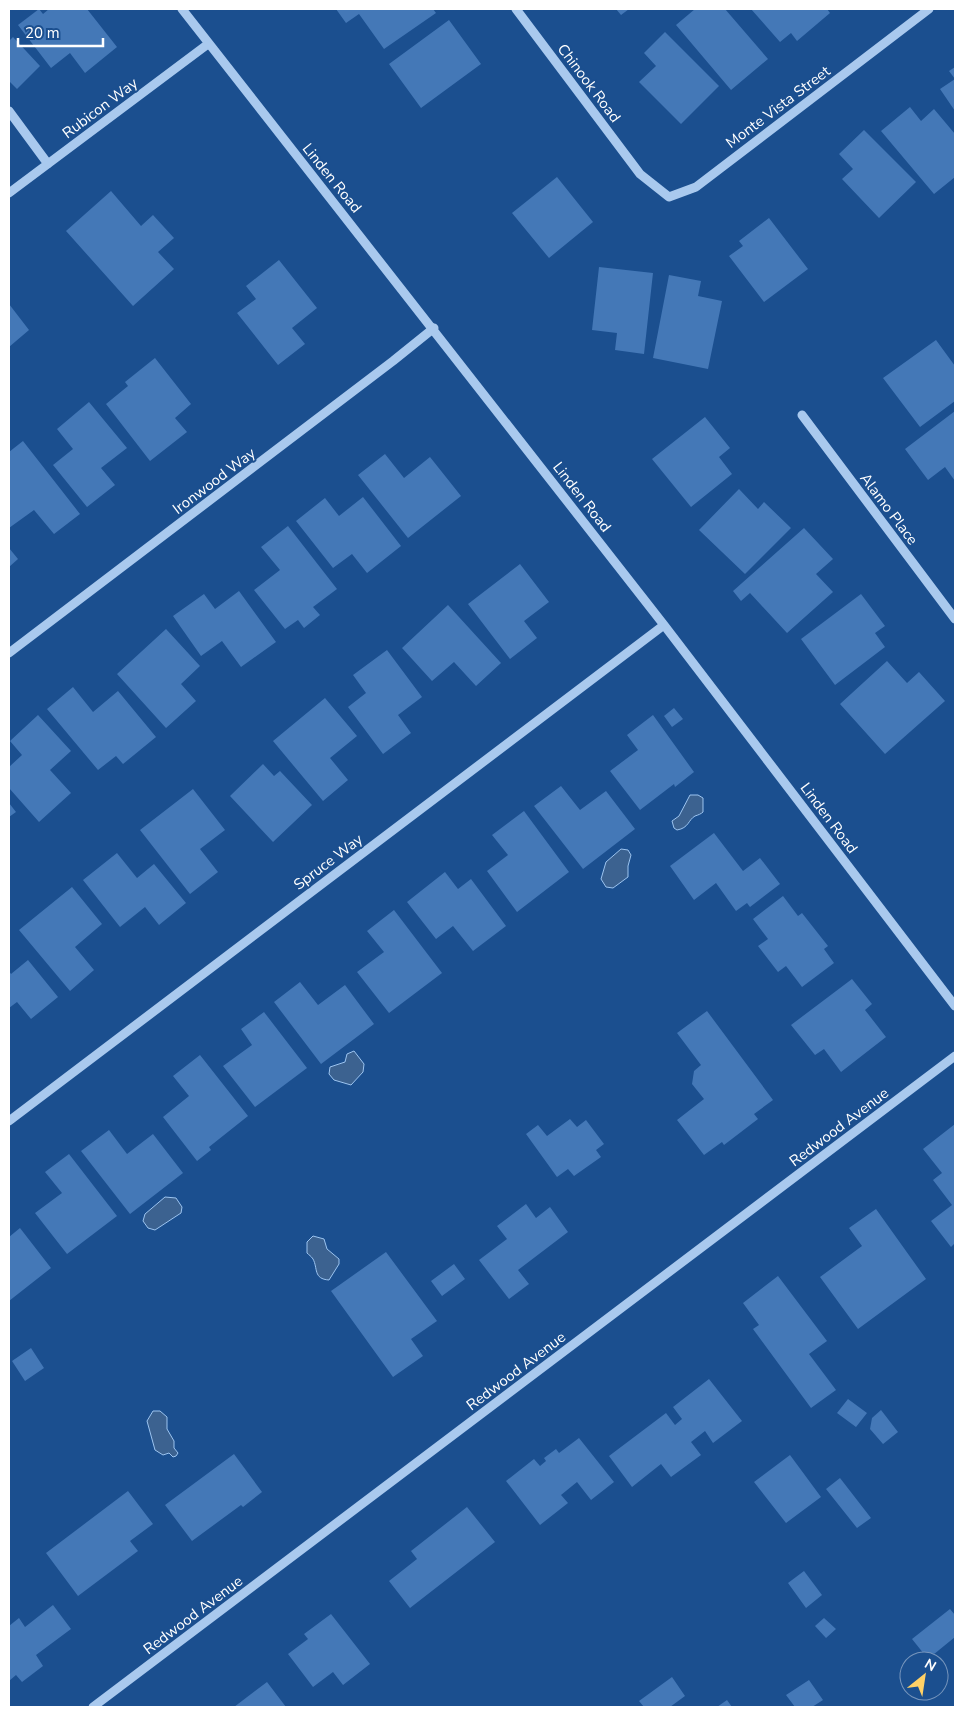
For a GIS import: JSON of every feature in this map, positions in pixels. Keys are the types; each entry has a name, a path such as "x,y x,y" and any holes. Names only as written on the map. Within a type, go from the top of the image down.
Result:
{"street":[{"name":"Linden Road","path":"182,9 434,328 955,1006"},
{"name":"Chinook Road","path":"516,9 640,174"},
{"name":"Monte Vista Street","path":"640,174 669,197 696,187 929,9"},
{"name":"Rubicon Way","path":"9,193 208,44"},
{"path":"9,111 48,164"},
{"name":"Ironwood Way","path":"9,653 434,328"},
{"name":"Alamo Place","path":"802,415 955,619"},
{"name":"Spruce Way","path":"9,1121 664,625"},
{"name":"Redwood Avenue","path":"93,1707 955,1056"}],"water":[{"path":"690,795 698,795 703,798 703,812 695,816 684,828 677,830 674,828 672,821 679,816"},
{"path":"621,849 628,850 631,855 628,877 613,888 606,887 601,879 606,862"},
{"path":"354,1051 364,1064 363,1072 351,1085 334,1080 329,1074 330,1067 345,1062 347,1054"},
{"path":"165,1197 176,1198 182,1207 181,1213 155,1230 148,1228 143,1221 145,1214"},
{"path":"313,1236 324,1239 327,1249 339,1259 339,1264 329,1280 320,1278 313,1259 307,1253 307,1242"},
{"path":"153,1411 160,1411 167,1417 167,1429 174,1441 174,1448 178,1453 176,1456 173,1457 169,1453 163,1455 155,1450 147,1421"}],"building":[{"path":"39,9 43,14 49,9 87,9 117,47 85,73 70,53 51,68 18,25"},
{"path":"336,9 433,9 436,13 384,49 359,14 346,23"},
{"path":"616,9 629,9 621,15"},
{"path":"695,9 725,9 768,59 731,90 676,25"},
{"path":"751,9 827,9 830,13 797,41 791,33 780,42"},
{"path":"449,20 481,64 421,108 389,64"},
{"path":"665,32 719,86 681,124 639,82 656,66 644,53"},
{"path":"13,37 40,66 17,89 9,81 9,41"},
{"path":"955,67 955,79 949,71"},
{"path":"955,79 955,111 940,89"},
{"path":"910,107 921,121 934,109 955,134 955,177 934,194 881,131"},
{"path":"864,130 916,182 879,218 842,179 853,169 839,154"},
{"path":"557,177 593,222 549,258 512,213"},
{"path":"111,191 141,226 153,215 174,238 158,252 174,269 133,306 66,231"},
{"path":"769,218 808,269 764,302 729,256 743,246 739,241"},
{"path":"279,260 317,308 292,328 305,344 278,365 237,313 256,299 246,286"},
{"path":"599,267 653,273 644,354 615,350 617,333 592,330"},
{"path":"669,275 701,281 698,296 722,301 708,369 653,358"},
{"path":"9,304 29,330 9,347"},
{"path":"936,340 955,366 955,401 920,427 883,378"},
{"path":"155,358 191,404 175,418 187,432 150,461 106,404 128,386 125,382"},
{"path":"89,402 127,448 101,468 115,485 87,507 53,465 73,449 57,429"},
{"path":"955,411 955,481 945,467 928,480 905,449"},
{"path":"705,417 730,448 719,457 732,474 691,507 652,459"},
{"path":"23,441 80,514 54,534 34,510 9,528 9,452"},
{"path":"385,454 404,478 430,457 461,496 408,538 358,475"},
{"path":"739,489 758,509 764,502 791,528 745,574 699,530"},
{"path":"363,497 401,546 367,573 352,554 333,568 296,521 325,498 339,516"},
{"path":"288,526 337,589 313,607 320,615 304,628 298,620 285,629 254,590 280,570 261,547"},
{"path":"804,528 833,559 816,574 833,592 787,633 750,593 741,601 733,591"},
{"path":"9,548 18,559 9,567"},
{"path":"520,564 549,602 524,621 537,638 510,659 468,604"},
{"path":"239,591 276,642 241,667 222,641 201,656 173,616 204,594 215,609"},
{"path":"861,594 885,626 875,633 885,647 835,685 801,639"},
{"path":"448,605 501,663 476,686 454,662 432,681 402,648"},
{"path":"166,629 200,666 181,684 196,701 166,728 117,674"},
{"path":"387,650 422,697 398,715 411,733 383,754 348,707 366,693 353,675"},
{"path":"887,661 907,683 919,672 945,701 885,754 840,704"},
{"path":"73,687 93,712 118,691 156,737 123,764 116,756 98,770 47,709"},
{"path":"325,698 357,736 330,758 348,780 323,801 273,741"},
{"path":"674,708 683,719 672,727 664,716"},
{"path":"38,715 71,751 50,770 71,793 39,822 9,788 9,767 22,755 10,741"},
{"path":"653,715 694,772 675,787 674,784 640,810 610,771 638,750 627,735"},
{"path":"263,764 274,776 280,771 312,805 273,842 230,796"},
{"path":"561,786 580,810 606,791 635,829 583,869 534,806"},
{"path":"193,789 225,830 200,849 218,872 190,894 140,830"},
{"path":"9,803 16,812 9,817"},
{"path":"524,811 569,872 517,912 487,871 508,855 492,835"},
{"path":"714,833 743,871 760,858 780,884 750,907 747,903 736,911 716,883 694,900 670,866"},
{"path":"117,853 137,878 154,864 186,903 159,925 145,907 120,927 83,880"},
{"path":"445,872 458,889 471,879 506,926 473,951 453,926 436,939 407,902"},
{"path":"72,887 102,924 75,947 94,970 70,991 19,930"},
{"path":"783,896 798,916 802,913 828,946 824,949 834,963 802,987 786,966 778,972 758,946 768,939 753,919"},
{"path":"394,910 442,973 389,1013 357,972 384,952 367,931"},
{"path":"28,960 58,997 31,1019 17,1002 9,1008 9,971 11,974"},
{"path":"852,979 872,1004 865,1010 886,1037 841,1072 824,1049 815,1055 791,1025"},
{"path":"300,982 318,1005 345,985 374,1024 321,1064 274,1002"},
{"path":"707,1011 773,1100 754,1114 758,1119 724,1145 722,1142 704,1155 677,1120 704,1099 692,1084 694,1071 701,1065 677,1033"},
{"path":"264,1012 307,1068 255,1107 223,1066 252,1045 241,1029"},
{"path":"200,1055 248,1116 209,1147 211,1150 197,1161 163,1117 189,1096 173,1076"},
{"path":"570,1119 577,1127 586,1120 604,1144 596,1150 601,1157 574,1176 568,1169 557,1177 526,1134 538,1125 547,1136"},
{"path":"955,1124 955,1243 951,1247 931,1221 952,1205 933,1180 942,1173 923,1149"},
{"path":"109,1130 127,1154 153,1134 183,1173 130,1214 81,1151"},
{"path":"69,1154 117,1216 67,1254 35,1213 62,1193 45,1172"},
{"path":"526,1204 536,1218 550,1207 568,1232 518,1270 529,1284 509,1299 479,1260 507,1239 497,1226"},
{"path":"876,1209 926,1279 858,1329 820,1277 862,1246 849,1228"},
{"path":"20,1228 51,1268 9,1301 9,1237"},
{"path":"386,1252 437,1321 411,1339 423,1356 393,1377 331,1291"},
{"path":"454,1264 465,1279 442,1296 431,1281"},
{"path":"778,1276 827,1341 809,1354 836,1390 811,1408 753,1329 759,1325 743,1303"},
{"path":"31,1348 44,1368 25,1381 12,1361"},
{"path":"709,1379 742,1421 713,1443 705,1431 691,1442 701,1455 671,1477 661,1464 632,1487 609,1456 666,1413 675,1425 682,1419 673,1407"},
{"path":"848,1399 867,1413 856,1427 837,1413"},
{"path":"881,1410 898,1432 883,1444 870,1429 872,1418"},
{"path":"579,1438 614,1482 591,1500 577,1482 561,1495 568,1503 540,1525 506,1481 534,1459 540,1466 546,1461 544,1458 556,1449 559,1453"},
{"path":"234,1454 262,1492 192,1541 165,1505"},
{"path":"790,1455 821,1497 786,1523 754,1482"},
{"path":"840,1478 871,1518 857,1528 826,1489"},
{"path":"128,1491 153,1524 130,1541 138,1551 78,1596 46,1553"},
{"path":"467,1507 495,1542 410,1608 389,1581 417,1559 411,1551"},
{"path":"804,1571 822,1595 806,1608 788,1583"},
{"path":"53,1605 71,1629 36,1655 43,1666 22,1682 16,1675 9,1681 9,1626 19,1618 25,1627"},
{"path":"950,1609 955,1615 955,1637 938,1651 922,1651 912,1639"},
{"path":"331,1614 370,1664 343,1685 333,1672 313,1687 288,1654 308,1639 304,1634"},
{"path":"824,1618 836,1629 826,1638 815,1626"},
{"path":"672,1677 685,1696 670,1707 644,1707 639,1701"},
{"path":"809,1680 823,1700 812,1707 795,1707 786,1695"},
{"path":"267,1682 286,1707 234,1707"},
{"path":"727,1700 732,1707 717,1707"}]}
